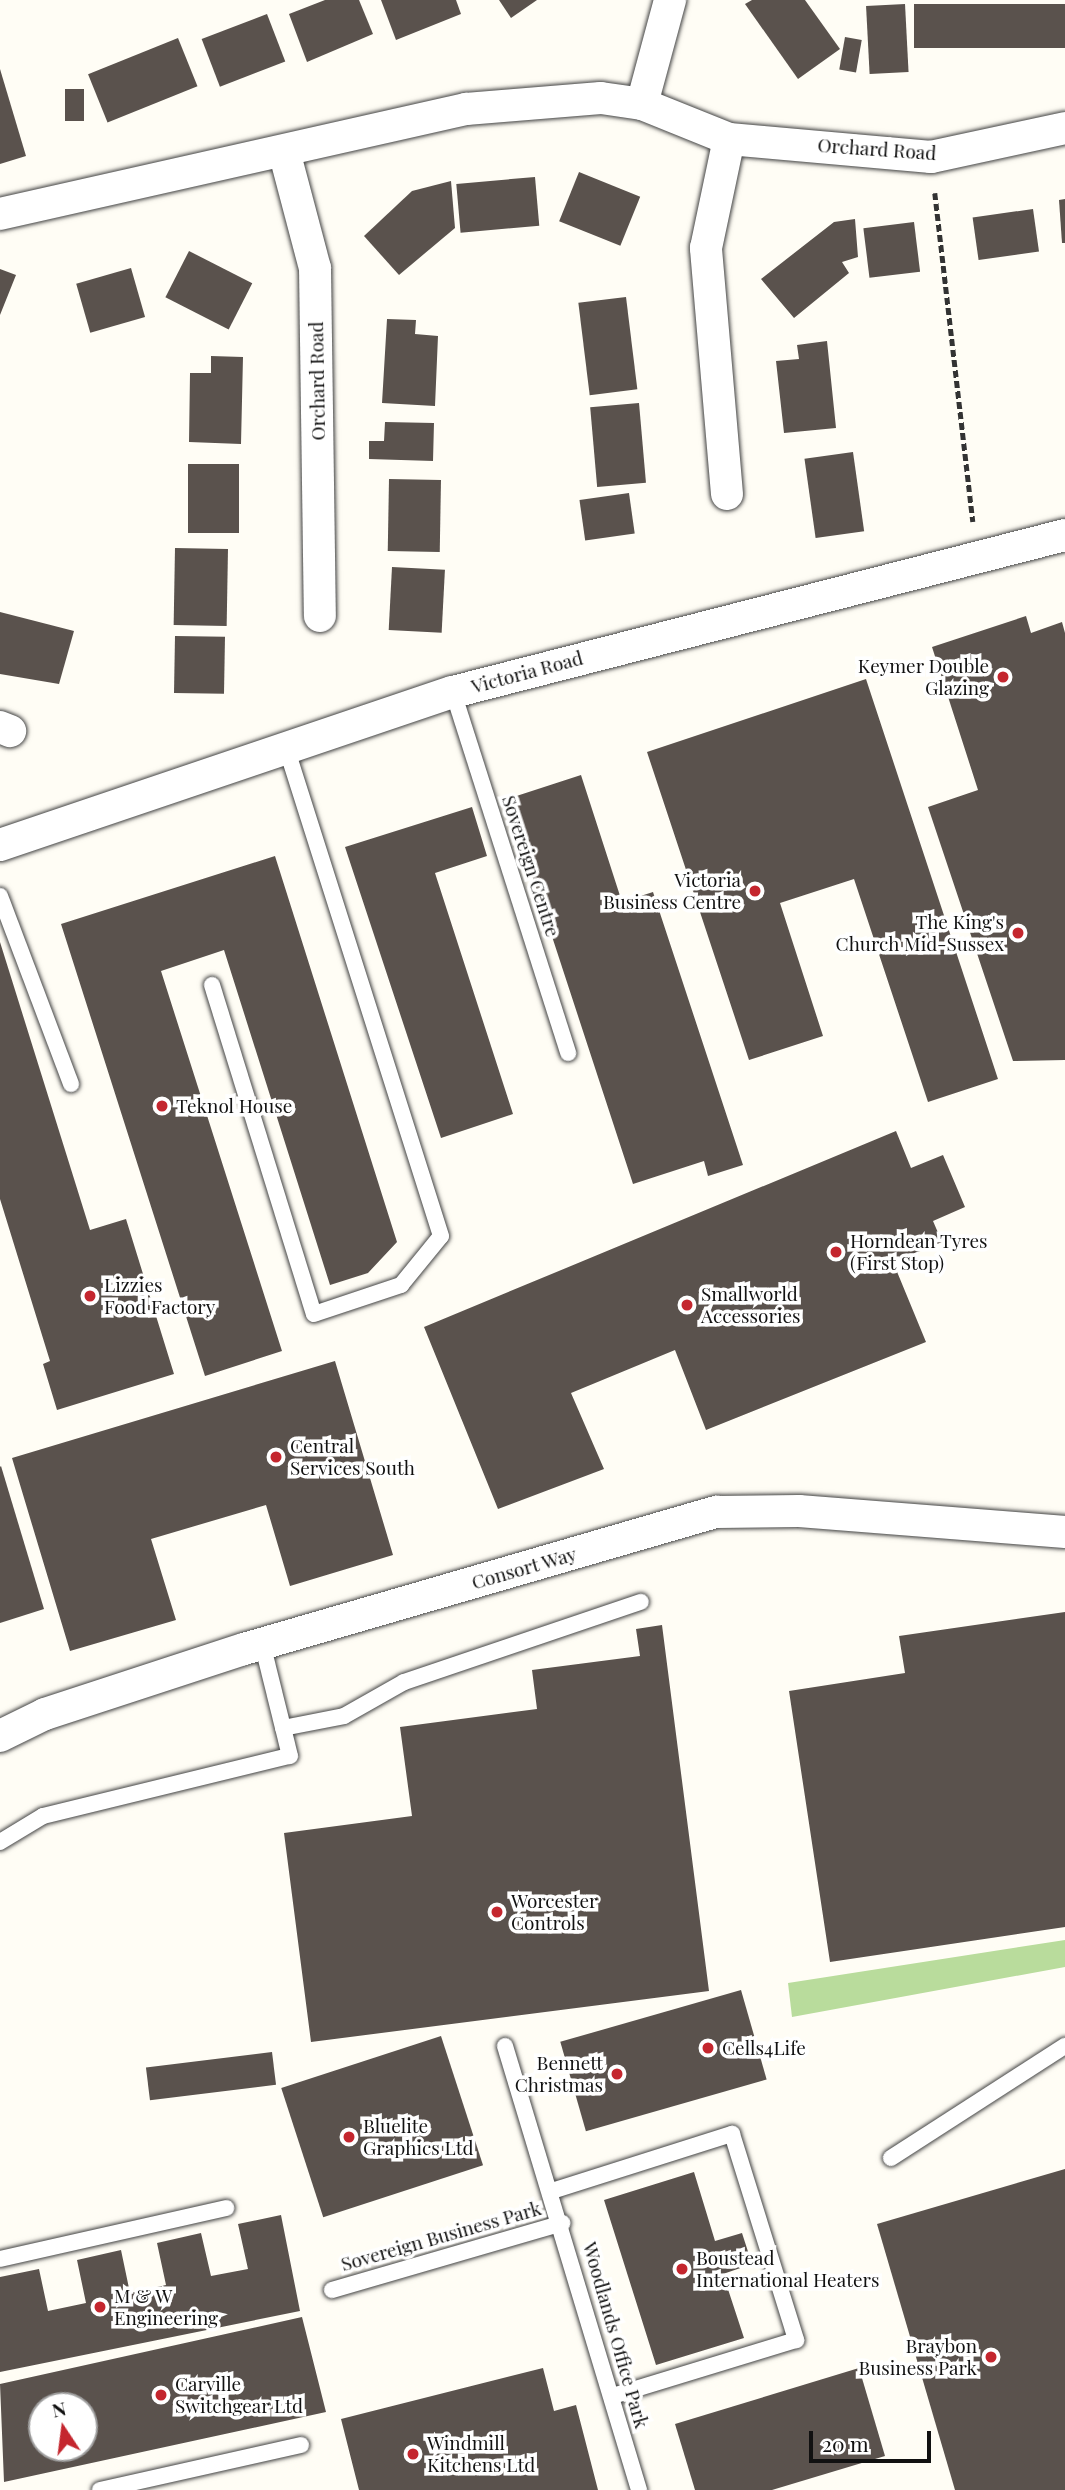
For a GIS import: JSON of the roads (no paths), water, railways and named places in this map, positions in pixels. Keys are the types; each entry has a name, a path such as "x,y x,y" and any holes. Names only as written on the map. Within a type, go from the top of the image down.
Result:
{"street":[{"path":"642,104 670,0"},
{"name":"Orchard Road","path":"0,214 466,109 601,98 642,104 729,139 931,157 1065,128"},
{"path":"727,494 706,248 729,139"},
{"name":"Orchard Road","path":"284,151 315,268 320,616"},
{"name":"Victoria Road","path":"0,845 285,744 453,692 977,554 1065,535"},
{"name":"Consort Way","path":"0,1736 45,1714 262,1643 717,1512 799,1511 1065,1532"}],"lane":[{"name":"Sovereign Centre","path":"453,692 568,1053"},
{"path":"212,985 314,1314 401,1285 441,1236 285,744"},
{"path":"0,896 71,1084"},
{"path":"283,1728 344,1716 404,1682 641,1602"},
{"path":"0,1842 43,1816 290,1756 262,1643"},
{"name":"Woodlands Office Park","path":"505,2046 562,2223 639,2490"},
{"path":"891,2158 1065,2046"},
{"path":"552,2191 732,2134 796,2340 612,2396"},
{"path":"0,2259 226,2208"},
{"name":"Sovereign Business Park","path":"332,2290 562,2223"},
{"path":"100,2490 301,2445"}],"place":[{"name":"Keymer Double Glazing","path":"1003,677"},
{"name":"Victoria Business Centre","path":"755,891"},
{"name":"The King's Church Mid-Sussex","path":"1018,933"},
{"name":"Teknol House","path":"162,1106"},
{"name":"Horndean Tyres (First Stop)","path":"836,1252"},
{"name":"Lizzies Food Factory","path":"90,1296"},
{"name":"Smallworld Accessories","path":"687,1305"},
{"name":"Central Services South","path":"276,1457"},
{"name":"Worcester Controls","path":"497,1912"},
{"name":"Cells4Life","path":"708,2048"},
{"name":"Bennett Christmas","path":"617,2074"},
{"name":"Bluelite Graphics Ltd","path":"349,2137"},
{"name":"Boustead International Heaters","path":"682,2269"},
{"name":"M & W Engineering","path":"100,2307"},
{"name":"Braybon Business Park","path":"991,2357"},
{"name":"Carville Switchgear Ltd","path":"161,2395"},
{"name":"Windmill Kitchens Ltd","path":"413,2454"}]}
